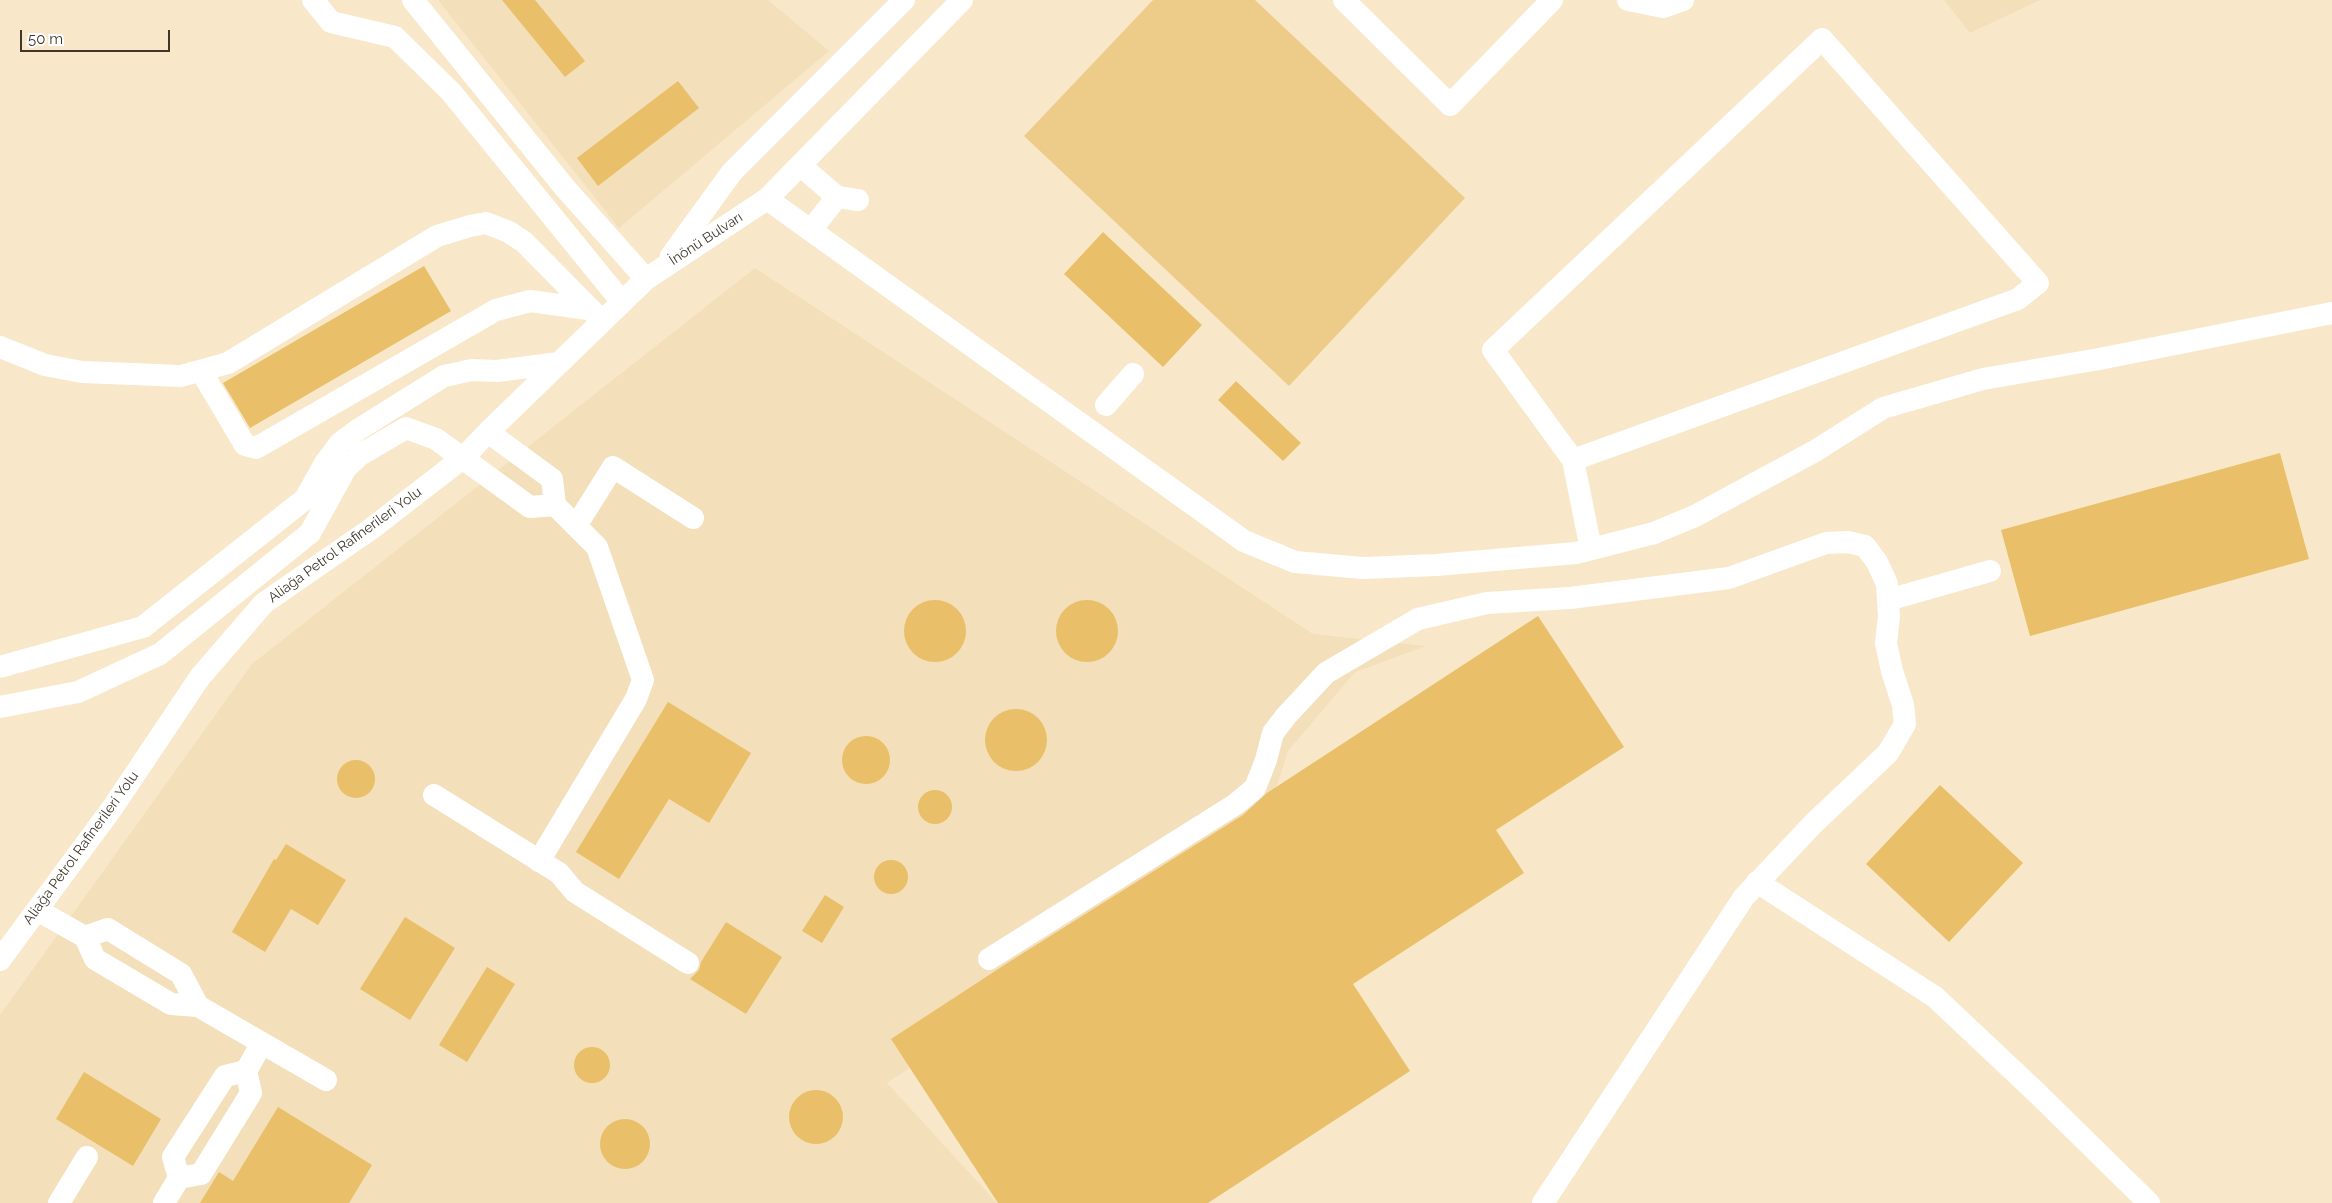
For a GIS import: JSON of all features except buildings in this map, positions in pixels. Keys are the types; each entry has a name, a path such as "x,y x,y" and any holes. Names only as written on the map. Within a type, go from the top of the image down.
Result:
{"street":[{"path":"313,0 331,22 395,37 451,92 622,302"},
{"path":"413,0 565,188 655,273"},
{"name":"İnönü Bulvarı","path":"655,273 732,172 904,0"},
{"name":"İnönü Bulvarı","path":"655,273 768,199 962,0"},
{"path":"1344,0 1450,105 1552,0"},
{"path":"1628,0 1663,7 1683,0"},
{"path":"1574,460 2018,299 2038,283 1822,39 1493,350 1574,460 1591,550"},
{"path":"800,166 847,199 811,230"},
{"path":"768,199 1244,541 1294,562 1372,568 1576,554 1654,534 1695,516 1815,451 1883,408 1983,379 2099,360 2332,313"},
{"path":"0,347 45,366 82,372 181,376 201,371 238,358 437,236 479,224 492,225 517,236 596,315"},
{"name":"Aliağa Petrol Rafinerileri Yolu","path":"0,960 113,807 200,677 264,603 372,529 464,457 559,363 596,315 622,302 655,273"},
{"path":"201,371 242,440 250,448 256,448 496,310 530,302 596,315"},
{"path":"0,666 143,626 306,499 325,463 340,443 359,428 444,376 472,370 497,371 559,363"},
{"path":"1106,405 1133,374"},
{"path":"0,707 78,692 160,654 310,533 346,468 360,455 406,428 436,439 464,457 530,507 555,505"},
{"path":"488,432 552,479 555,505 597,547 643,680 636,699 539,861"},
{"path":"576,526 613,467 694,518"},
{"path":"258,537 275,561"},
{"path":"989,959 1236,804 1255,788 1266,760 1273,734 1286,716 1326,673 1418,619 1487,604 1570,598 1729,578 1826,543 1848,542 1865,546 1877,562 1887,584 1889,616 1886,643 1892,672 1903,705 1905,724 1888,753 1814,823 1757,882 1732,914 1543,1203"},
{"path":"216,570 233,594"},
{"path":"1888,600 1990,572"},
{"path":"175,602 194,626"},
{"path":"434,794 559,873 575,892 688,962"},
{"path":"1757,882 1935,998 2038,1094 2149,1203"},
{"path":"37,910 85,938 95,959 171,1004 198,1006 326,1080"},
{"path":"85,938 108,928 181,974 198,1006"},
{"path":"179,1178 201,1174 251,1093 246,1071 262,1043"},
{"path":"164,1203 179,1178 173,1156 224,1076 246,1071"},
{"path":"59,1203 86,1157"}],"shaded area":[{"path":"438,0 768,0 829,51 619,228"},
{"path":"1153,0 1255,0 1465,198 1289,386 1024,136"},
{"path":"1944,0 2040,0 1970,33"},
{"path":"755,268 1313,634 1426,646 1355,672 1288,751 1262,832 887,1083 997,1203 0,1203 0,1015 252,664"}]}
